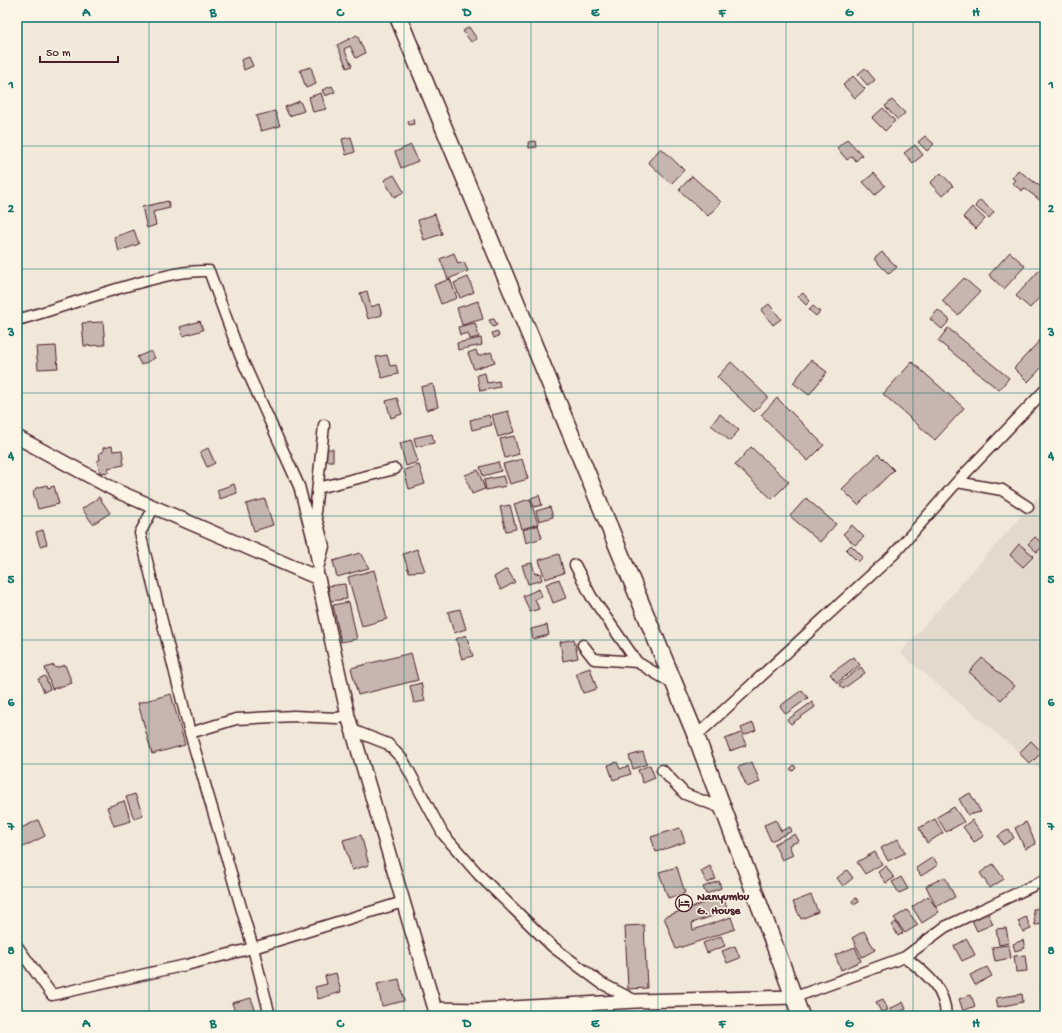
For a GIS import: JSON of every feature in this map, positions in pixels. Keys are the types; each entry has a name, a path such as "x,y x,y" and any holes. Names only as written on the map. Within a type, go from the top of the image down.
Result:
{"main road":[{"path":"398,17 675,684 802,1016"}],"street":[{"path":"17,320 59,308 115,289 191,270 209,271 240,355 299,486 348,716 436,1012 477,1013 636,1001 796,997 905,957 945,927 1045,880"},
{"path":"696,736 894,554 957,482 1045,390"},
{"path":"318,572 324,546 315,512 324,425"},
{"path":"17,437 119,492 318,572"},
{"path":"318,488 395,469"},
{"path":"957,482 1002,490 1028,508"},
{"path":"154,506 140,533 190,733 253,948 270,1016"},
{"path":"575,565 591,596 637,662 675,684"},
{"path":"583,645 594,659 637,662"},
{"path":"190,733 236,719 294,716 337,718 348,716"},
{"path":"352,730 388,744 403,760 443,834 479,875 553,946 601,983 636,1001"},
{"path":"662,770 685,794 724,809"},
{"path":"17,946 52,995 186,965 253,948 403,902"},
{"path":"905,957 935,982 946,1007 946,1016"}],"shaded area":[{"path":"1045,489 1045,774 900,653"}],"building":[{"path":"245,17 259,17 246,20"},
{"path":"469,27 477,39 471,42 463,31"},
{"path":"357,35 365,53 356,58 350,46 344,49 352,66 347,68 337,45"},
{"path":"249,57 253,66 244,70 241,60"},
{"path":"311,67 316,84 306,88 300,70"},
{"path":"865,68 875,80 868,86 858,74"},
{"path":"853,76 865,89 855,98 843,85"},
{"path":"332,86 335,92 325,96 322,90"},
{"path":"321,93 326,109 313,112 309,97"},
{"path":"892,100 905,113 898,120 885,106"},
{"path":"300,101 304,111 289,116 285,107"},
{"path":"883,108 895,121 885,131 872,118"},
{"path":"275,111 280,126 261,131 256,116"},
{"path":"413,119 414,124 409,125 408,121"},
{"path":"925,136 934,144 927,151 918,142"},
{"path":"351,137 355,152 346,155 342,139"},
{"path":"847,139 862,155 856,161 852,156 847,160 837,148"},
{"path":"536,141 537,147 529,148 528,142"},
{"path":"411,145 418,161 401,168 395,152"},
{"path":"915,145 923,155 913,163 904,153"},
{"path":"661,148 684,170 671,184 648,162"},
{"path":"1018,170 1045,190 1045,195 1041,201 1024,188 1022,191 1012,183 1015,180 1012,178"},
{"path":"874,173 885,186 875,195 863,182"},
{"path":"941,173 953,186 942,196 930,183"},
{"path":"394,175 404,192 394,197 384,180"},
{"path":"692,176 721,202 708,216 679,190"},
{"path":"980,200 994,212 989,218 975,206"},
{"path":"168,201 170,208 153,212 156,225 147,228 142,207"},
{"path":"972,207 985,219 976,229 963,217"},
{"path":"435,214 442,234 424,240 418,220"},
{"path":"134,230 139,244 119,251 114,237"},
{"path":"882,252 897,267 889,274 874,259"},
{"path":"1010,252 1025,266 1004,289 989,275"},
{"path":"454,253 458,264 464,262 468,271 448,279 440,259"},
{"path":"1044,265 1045,291 1030,308 1016,296"},
{"path":"468,277 474,292 460,298 454,283"},
{"path":"964,278 980,292 958,315 942,301"},
{"path":"450,279 457,298 441,304 434,285"},
{"path":"367,291 371,307 379,304 382,315 368,319 360,293"},
{"path":"803,293 810,301 806,305 798,297"},
{"path":"478,301 483,319 462,325 457,308"},
{"path":"769,304 781,319 773,325 761,310"},
{"path":"813,306 820,312 816,316 809,310"},
{"path":"1045,309 1045,320 1040,315"},
{"path":"938,310 950,320 942,329 930,319"},
{"path":"494,319 497,325 493,327 489,320"},
{"path":"200,321 203,330 183,336 180,327"},
{"path":"103,322 105,345 84,346 82,323"},
{"path":"475,323 479,337 470,339 468,333 460,335 458,327"},
{"path":"948,328 1009,378 999,390 938,341"},
{"path":"497,331 499,336 494,338 492,333"},
{"path":"1045,335 1045,364 1028,382 1014,368"},
{"path":"481,338 482,345 458,350 457,343"},
{"path":"56,346 58,368 38,369 36,347"},
{"path":"476,350 478,356 491,352 495,362 474,369 468,353"},
{"path":"151,351 155,358 141,365 137,357"},
{"path":"387,355 390,366 396,365 398,374 382,378 376,357"},
{"path":"811,360 827,372 809,395 793,383"},
{"path":"731,362 768,397 754,412 717,377"},
{"path":"912,362 964,408 935,440 883,394"},
{"path":"485,373 487,383 499,381 500,387 480,391 477,375"},
{"path":"433,384 438,407 426,410 421,387"},
{"path":"397,398 402,414 391,418 386,401"},
{"path":"777,398 824,445 808,461 761,415"},
{"path":"508,411 514,432 498,437 492,415"},
{"path":"720,414 739,430 730,441 711,425"},
{"path":"489,415 492,425 472,430 470,420"},
{"path":"432,434 434,443 416,447 414,438"},
{"path":"514,436 519,454 505,458 500,439"},
{"path":"411,440 418,462 406,466 400,443"},
{"path":"112,446 113,451 122,450 124,465 108,468 109,472 100,473 97,460 100,460 99,453 103,452 103,448"},
{"path":"751,447 789,482 772,499 735,465"},
{"path":"208,448 215,463 207,467 200,452"},
{"path":"324,449 333,449 333,461 324,461"},
{"path":"878,454 894,470 858,505 842,489"},
{"path":"522,459 528,479 510,484 503,464"},
{"path":"498,462 501,471 483,476 480,467"},
{"path":"419,465 425,484 409,489 404,470"},
{"path":"478,470 485,489 472,494 465,475"},
{"path":"503,476 506,486 486,490 484,480"},
{"path":"234,484 237,493 220,499 217,490"},
{"path":"47,485 48,488 54,486 59,504 38,509 33,492 36,488"},
{"path":"539,495 542,505 534,507 531,498"},
{"path":"99,497 110,513 93,524 82,509"},
{"path":"806,498 836,524 820,542 790,516"},
{"path":"265,499 273,525 254,531 246,504"},
{"path":"530,499 538,524 522,529 514,504"},
{"path":"510,505 516,529 506,531 500,507"},
{"path":"550,507 553,517 539,521 536,511"},
{"path":"538,525 542,538 526,543 523,530"},
{"path":"852,525 864,537 855,545 843,534"},
{"path":"43,530 47,544 40,546 36,532"},
{"path":"1035,537 1044,545 1037,552 1028,544"},
{"path":"1019,544 1034,556 1023,567 1010,555"},
{"path":"851,545 863,557 858,562 846,550"},
{"path":"417,549 425,571 409,572 403,554"},
{"path":"360,553 369,568 337,577 333,561"},
{"path":"559,554 564,573 545,579 539,560"},
{"path":"532,563 535,574 540,573 542,580 528,584 522,565"},
{"path":"507,569 515,582 501,590 494,577"},
{"path":"374,570 387,619 362,626 348,577"},
{"path":"559,579 566,598 553,603 546,584"},
{"path":"345,584 347,599 330,601 328,586"},
{"path":"539,589 542,596 535,599 539,609 530,612 523,596"},
{"path":"349,602 357,639 341,642 333,605"},
{"path":"460,609 466,629 454,633 448,612"},
{"path":"547,625 549,635 533,639 531,629"},
{"path":"466,635 473,656 462,659 456,639"},
{"path":"574,639 578,658 563,661 560,642"},
{"path":"411,653 418,680 358,695 351,668"},
{"path":"854,657 860,665 837,683 830,674"},
{"path":"982,658 1014,686 1001,700 969,672"},
{"path":"54,665 55,668 65,665 72,683 52,689 45,668"},
{"path":"861,667 865,673 843,689 839,684"},
{"path":"590,668 597,689 583,693 576,673"},
{"path":"45,676 50,689 44,692 38,679"},
{"path":"421,683 425,701 414,703 410,686"},
{"path":"802,690 808,698 786,714 780,706"},
{"path":"171,694 185,745 152,754 138,703"},
{"path":"812,702 815,707 791,724 787,720"},
{"path":"753,723 756,730 744,735 741,728"},
{"path":"741,733 746,745 730,751 725,739"},
{"path":"1031,741 1042,752 1030,764 1019,753"},
{"path":"643,752 647,764 633,769 629,756"},
{"path":"617,762 620,769 628,766 631,774 613,780 608,765"},
{"path":"752,762 760,782 747,787 738,767"},
{"path":"650,765 655,778 643,783 638,770"},
{"path":"794,765 796,768 793,771 790,769"},
{"path":"970,793 981,812 968,815 959,799"},
{"path":"135,794 143,815 134,819 126,797"},
{"path":"124,801 131,821 114,826 107,807"},
{"path":"954,807 964,822 946,832 937,817"},
{"path":"935,819 943,833 927,843 919,828"},
{"path":"38,820 45,836 21,848 17,840 17,830"},
{"path":"776,820 781,831 790,827 792,831 771,841 764,825"},
{"path":"972,820 984,836 974,842 963,827"},
{"path":"1026,822 1036,844 1025,849 1015,828"},
{"path":"680,828 685,842 656,852 651,837"},
{"path":"1009,829 1014,838 1003,845 998,836"},
{"path":"795,834 799,841 789,845 793,855 782,860 774,844"},
{"path":"361,835 369,865 352,870 343,840"},
{"path":"898,839 905,853 888,861 881,848"},
{"path":"875,852 882,864 865,874 857,862"},
{"path":"933,857 938,865 921,876 916,868"},
{"path":"993,864 1004,879 990,888 980,873"},
{"path":"710,866 716,879 707,883 701,871"},
{"path":"886,866 894,878 886,883 878,872"},
{"path":"677,867 685,893 668,898 659,872"},
{"path":"847,870 853,878 843,886 837,878"},
{"path":"901,877 908,889 899,893 892,882"},
{"path":"945,877 955,897 936,907 926,886"},
{"path":"719,881 721,888 706,894 703,887"},
{"path":"811,895 818,912 801,919 793,902"},
{"path":"723,896 728,911 692,923 693,930 731,917 735,929 676,949 664,917"},
{"path":"928,896 939,912 922,923 912,907"},
{"path":"856,898 859,902 854,905 852,901"},
{"path":"1045,908 1045,924 1035,925 1033,909"},
{"path":"907,910 918,925 905,933 894,918"},
{"path":"987,912 993,924 977,931 971,918"},
{"path":"1026,917 1031,929 1023,932 1018,921"},
{"path":"896,922 903,933 898,936 892,925"},
{"path":"644,925 647,988 628,989 625,926"},
{"path":"1006,928 1009,943 999,945 996,929"},
{"path":"864,931 875,950 862,957 852,938"},
{"path":"721,936 725,946 707,953 703,943"},
{"path":"967,939 975,955 962,961 954,946"},
{"path":"1023,940 1025,948 1015,951 1013,944"},
{"path":"1009,945 1011,958 995,961 992,947"},
{"path":"735,946 740,958 727,963 722,951"},
{"path":"855,947 861,961 841,970 835,955"},
{"path":"1025,955 1027,971 1016,972 1014,956"},
{"path":"987,967 992,976 975,985 970,975"},
{"path":"336,973 341,992 318,999 315,987 327,984 325,976"},
{"path":"399,979 404,1001 382,1006 377,984"},
{"path":"1045,984 1045,999 1043,1000 1040,985"},
{"path":"1022,994 1023,1002 998,1007 996,998"},
{"path":"971,995 975,1006 963,1011 959,999"},
{"path":"251,998 255,1009 236,1015 232,1003"},
{"path":"883,999 888,1010 881,1012 876,1002"},
{"path":"903,1002 906,1009 893,1015 890,1009"},
{"path":"587,1012 587,1016 545,1016"}],"place":[{"name":"Nanyumbu G. House","path":"684,903"}]}
